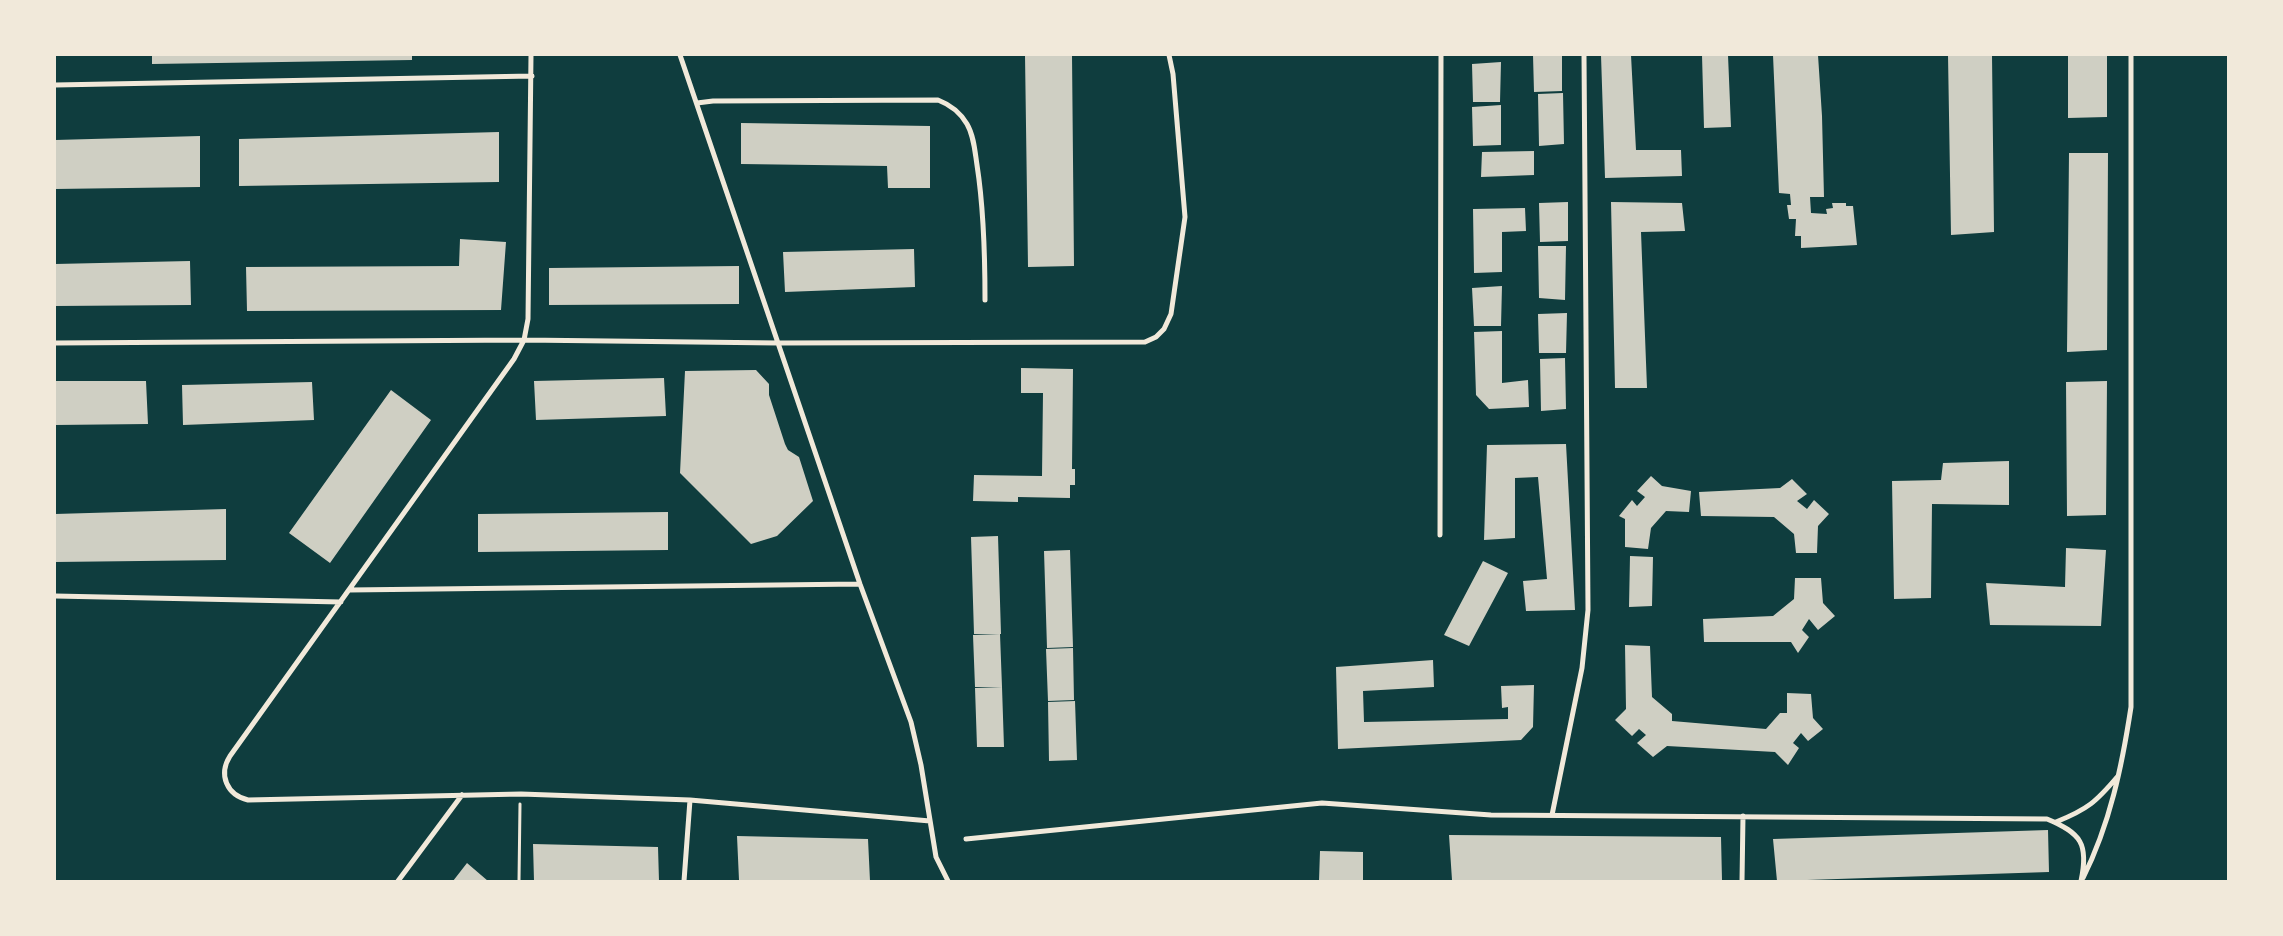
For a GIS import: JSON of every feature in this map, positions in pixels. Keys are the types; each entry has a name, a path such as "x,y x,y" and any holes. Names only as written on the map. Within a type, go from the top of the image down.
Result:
{"street":[{"path":"530,55 532,76 528,319 524,340 514,359 226,762 224,777 230,790 235,795 248,800 521,794 690,800 930,821"},
{"path":"680,55 860,584 911,722 921,765 936,856 948,881"},
{"path":"55,343 524,340 1134,344 1156,338 1164,329 1171,314 1185,217 1173,74 1169,55"},
{"path":"1440,535 1441,55"},
{"path":"1552,815 1582,668 1588,610 1584,55"},
{"path":"2081,881 2097,851 2120,774 2131,707 2131,55"},
{"path":"55,84 532,76"},
{"path":"697,103 712,101 938,100 949,104 968,125 975,148 981,187 985,300"},
{"path":"349,590 860,584"},
{"path":"55,596 341,602"},
{"path":"2056,822 2079,813 2097,801 2120,774"},
{"path":"398,881 462,795"},
{"path":"684,881 690,800"},
{"path":"966,839 1322,803 1491,814 2047,819 2065,826 2076,835 2082,844 2085,860 2081,881"},
{"path":"1742,816 1742,881"}],"path":[{"path":"519,881 521,794"}],"building":[{"path":"152,55 412,55 412,60 152,64"},
{"path":"1025,55 1072,55 1074,266 1028,267"},
{"path":"1533,55 1562,55 1562,91 1534,92"},
{"path":"1601,55 1631,55 1636,150 1681,150 1682,176 1605,178"},
{"path":"1702,55 1728,55 1731,127 1704,128"},
{"path":"1773,55 1818,55 1824,197 1810,197 1811,213 1827,214 1826,209 1833,208 1832,203 1846,203 1846,206 1853,206 1857,245 1801,248 1801,236 1795,236 1796,219 1789,219 1787,205 1791,205 1790,194 1779,193"},
{"path":"1948,55 1992,55 1994,232 1951,235"},
{"path":"2068,55 2107,55 2107,117 2068,118"},
{"path":"1501,62 1500,102 1473,102 1472,64"},
{"path":"1563,93 1564,144 1539,146 1538,94"},
{"path":"1501,105 1501,145 1473,146 1472,107"},
{"path":"741,123 930,126 930,188 888,188 887,166 741,164"},
{"path":"499,132 499,182 239,186 239,139"},
{"path":"200,136 200,187 55,189 55,140"},
{"path":"1534,151 1534,175 1481,177 1482,152"},
{"path":"2069,153 2108,153 2107,350 2067,352"},
{"path":"1568,202 1568,241 1540,242 1539,203"},
{"path":"1611,202 1682,203 1685,231 1641,232 1647,388 1615,388"},
{"path":"1525,208 1526,231 1502,232 1502,272 1474,273 1473,209"},
{"path":"460,239 506,242 501,310 247,311 246,267 459,266"},
{"path":"1538,246 1566,246 1565,300 1539,298"},
{"path":"914,249 915,287 785,292 783,252"},
{"path":"190,261 191,305 55,306 55,264"},
{"path":"739,266 739,304 549,305 549,268"},
{"path":"1502,286 1501,326 1474,326 1472,288"},
{"path":"1567,313 1566,353 1539,353 1538,314"},
{"path":"1502,331 1502,383 1528,380 1529,407 1489,409 1476,395 1474,332"},
{"path":"1565,358 1566,409 1541,411 1540,359"},
{"path":"1021,368 1073,369 1072,469 1075,469 1075,485 1070,485 1070,498 1018,497 1018,502 973,501 974,475 1042,476 1043,393 1021,393"},
{"path":"756,370 769,384 769,395 785,444 788,450 799,457 813,501 777,536 751,544 680,473 685,371"},
{"path":"664,378 666,416 536,420 534,381"},
{"path":"55,381 146,381 148,424 55,425"},
{"path":"2107,381 2106,515 2067,516 2066,382"},
{"path":"312,382 314,420 183,425 182,385"},
{"path":"391,390 431,420 330,563 289,533"},
{"path":"1566,444 1575,610 1526,611 1523,581 1547,579 1538,477 1515,478 1515,538 1484,540 1487,445"},
{"path":"2009,461 2009,505 1932,504 1931,598 1894,599 1892,481 1941,480 1943,463"},
{"path":"1651,476 1662,486 1691,491 1689,512 1666,511 1651,528 1648,549 1625,547 1625,519 1619,516 1632,500 1637,506 1645,497 1637,491"},
{"path":"1792,479 1807,494 1797,501 1807,509 1814,500 1829,514 1818,526 1817,553 1796,553 1794,534 1774,517 1701,516 1699,492 1780,488"},
{"path":"226,509 226,560 55,562 55,514"},
{"path":"668,512 668,550 478,552 478,514"},
{"path":"998,536 1001,634 974,634 971,537"},
{"path":"2066,548 2106,550 2101,626 1990,625 1986,583 2065,587"},
{"path":"1070,550 1073,647 1047,648 1044,551"},
{"path":"1630,556 1653,557 1652,606 1629,607"},
{"path":"1483,561 1508,573 1469,646 1444,635"},
{"path":"1795,578 1821,578 1823,603 1835,616 1818,630 1809,619 1802,630 1809,637 1798,653 1791,642 1704,642 1703,619 1773,616 1794,599"},
{"path":"1000,634 1002,687 975,687 973,635"},
{"path":"1625,645 1650,646 1652,697 1672,714 1672,721 1766,729 1780,713 1787,713 1787,693 1811,694 1813,718 1823,729 1808,741 1801,733 1793,743 1799,748 1788,765 1775,752 1667,746 1653,757 1637,743 1646,735 1639,729 1632,736 1615,720 1626,709"},
{"path":"1073,648 1074,700 1048,701 1046,649"},
{"path":"1433,660 1434,687 1363,691 1364,722 1508,719 1508,707 1502,708 1501,686 1534,685 1533,727 1521,740 1338,749 1336,667"},
{"path":"1002,687 1004,747 977,747 975,688"},
{"path":"1075,701 1077,760 1049,761 1048,702"},
{"path":"2048,830 2049,872 1777,881 1773,839"},
{"path":"1449,835 1721,837 1722,880 1452,880"},
{"path":"737,836 868,839 870,881 739,880"},
{"path":"533,844 658,847 659,881 534,881"},
{"path":"1320,851 1363,852 1363,881 1319,881"},
{"path":"467,863 488,881 453,881"}]}
